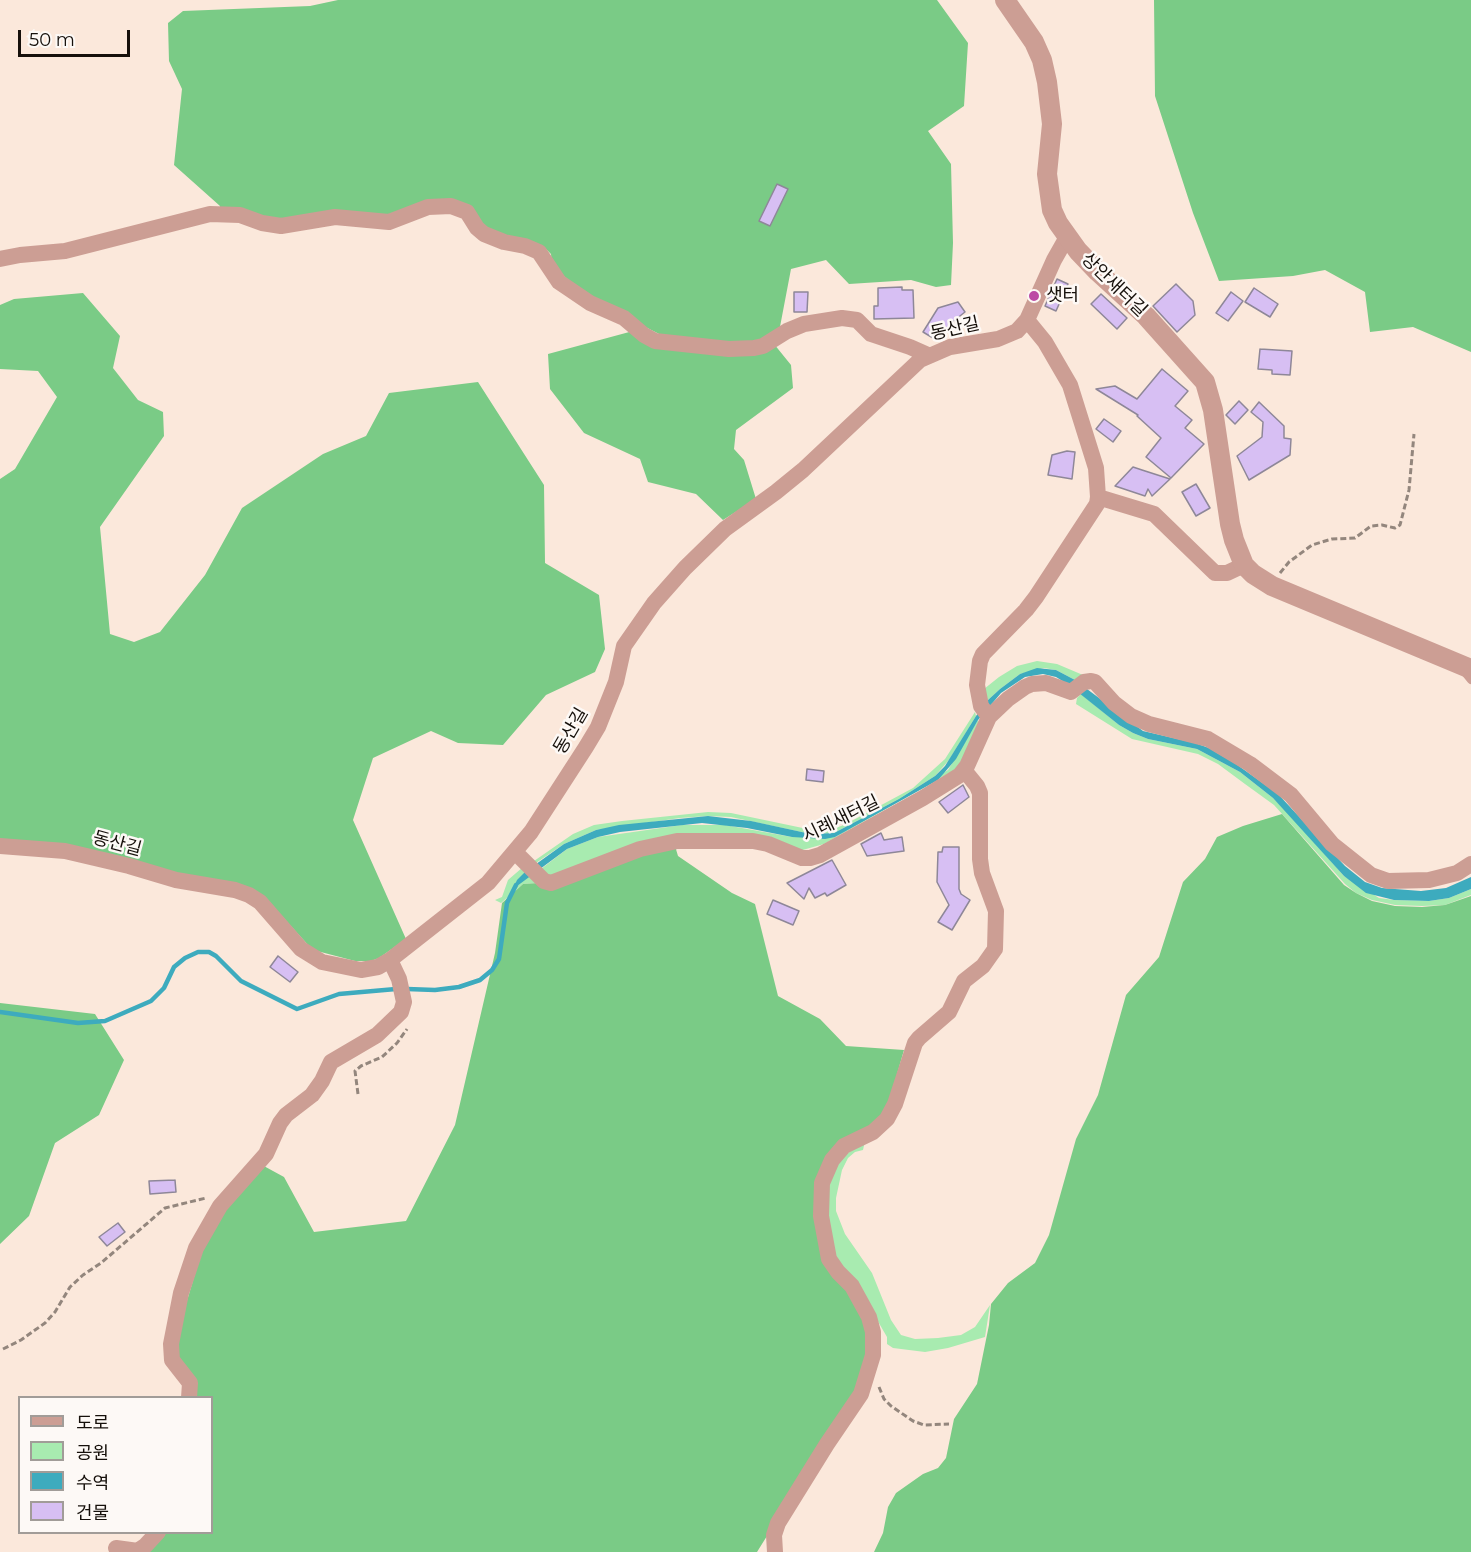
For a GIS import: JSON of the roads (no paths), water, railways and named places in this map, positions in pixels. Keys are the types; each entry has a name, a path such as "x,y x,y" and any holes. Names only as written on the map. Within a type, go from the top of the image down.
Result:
{"street":[{"name":"상안새터길","path":"1005,0 1029,34 1042,60 1047,82 1052,124 1047,174 1052,210 1067,237 1098,272 1146,316 1205,382 1213,410 1230,524 1244,565"},
{"path":"0,259 65,251 210,214 240,215 262,223 281,226 334,217 388,222 428,207 457,207 467,212 477,228 484,234 539,252 559,282 590,303 624,318 655,341 729,349 754,348 804,324 825,319 851,318 857,320 871,334 928,355"},
{"path":"985,712 977,685 983,654 1036,597 1096,504 1098,497 1096,468 1070,386 1045,342 1027,320 1067,237"},
{"name":"동산길","path":"0,846 73,852 176,880 235,890 260,902 301,949 322,962 348,969 361,970 378,967 488,883 531,832 586,747 609,703 624,646 633,631 654,603 709,543 803,470 913,366 928,355 950,346 975,344 1010,335 1027,320"},
{"path":"1098,497 1154,514 1215,573 1227,573 1244,565 1253,574 1272,586 1468,672"},
{"name":"시례새터길","path":"515,852 548,883 558,882 640,849 677,841 753,841 768,844 802,858 810,858 820,855 940,788 964,770 985,712 1032,684 1046,683 1068,692 1087,681 1095,682 1114,703 1131,716 1149,724 1208,739 1241,758 1291,795 1347,857 1379,879 1388,881 1429,880 1457,873 1471,864"},
{"path":"775,1552 774,1535 778,1522 861,1394 873,1355 873,1332 869,1317 852,1286 837,1272 829,1258 821,1216 822,1183 832,1160 844,1146 873,1132 887,1119 895,1104 918,1038 950,1012 964,981 983,966 995,949 996,911 982,873 980,859 980,793 964,770"},
{"path":"189,1396 190,1383 175,1365 171,1354 175,1316 196,1248 212,1218 261,1161 275,1131 286,1115 312,1095 322,1082 331,1062 377,1035 401,1012 404,1002 399,979 390,960"},
{"path":"116,1548 137,1551 157,1534"}],"water":[{"path":"1037,668 1056,670 1075,680 1143,731 1195,743 1209,748 1236,764 1278,794 1345,866 1365,882 1382,888 1421,891 1446,888 1471,877 1471,889 1449,898 1429,901 1394,900 1366,893 1344,876 1273,798 1240,772 1197,749 1148,739 1133,733 1119,725 1069,685 1056,677 1043,674 1025,677 1001,693 978,720 956,759 938,780 835,837 825,839 792,837 747,828 702,823 620,832 598,837 567,849 513,889 517,880 525,872 564,844 596,830 619,825 708,816 751,821 811,834 834,833 899,799 935,776 945,766 988,700 1020,674"}],"waterway":[{"path":"407,989 435,990 459,987 480,980 492,970 499,959 507,903 516,885"},
{"path":"0,1012 78,1023 105,1021 151,1001 164,988 174,967 185,958 198,952 209,952 216,956 241,981 297,1009 339,994 396,989"}],"place":[{"name":"샛터","path":"1034,296"}]}
